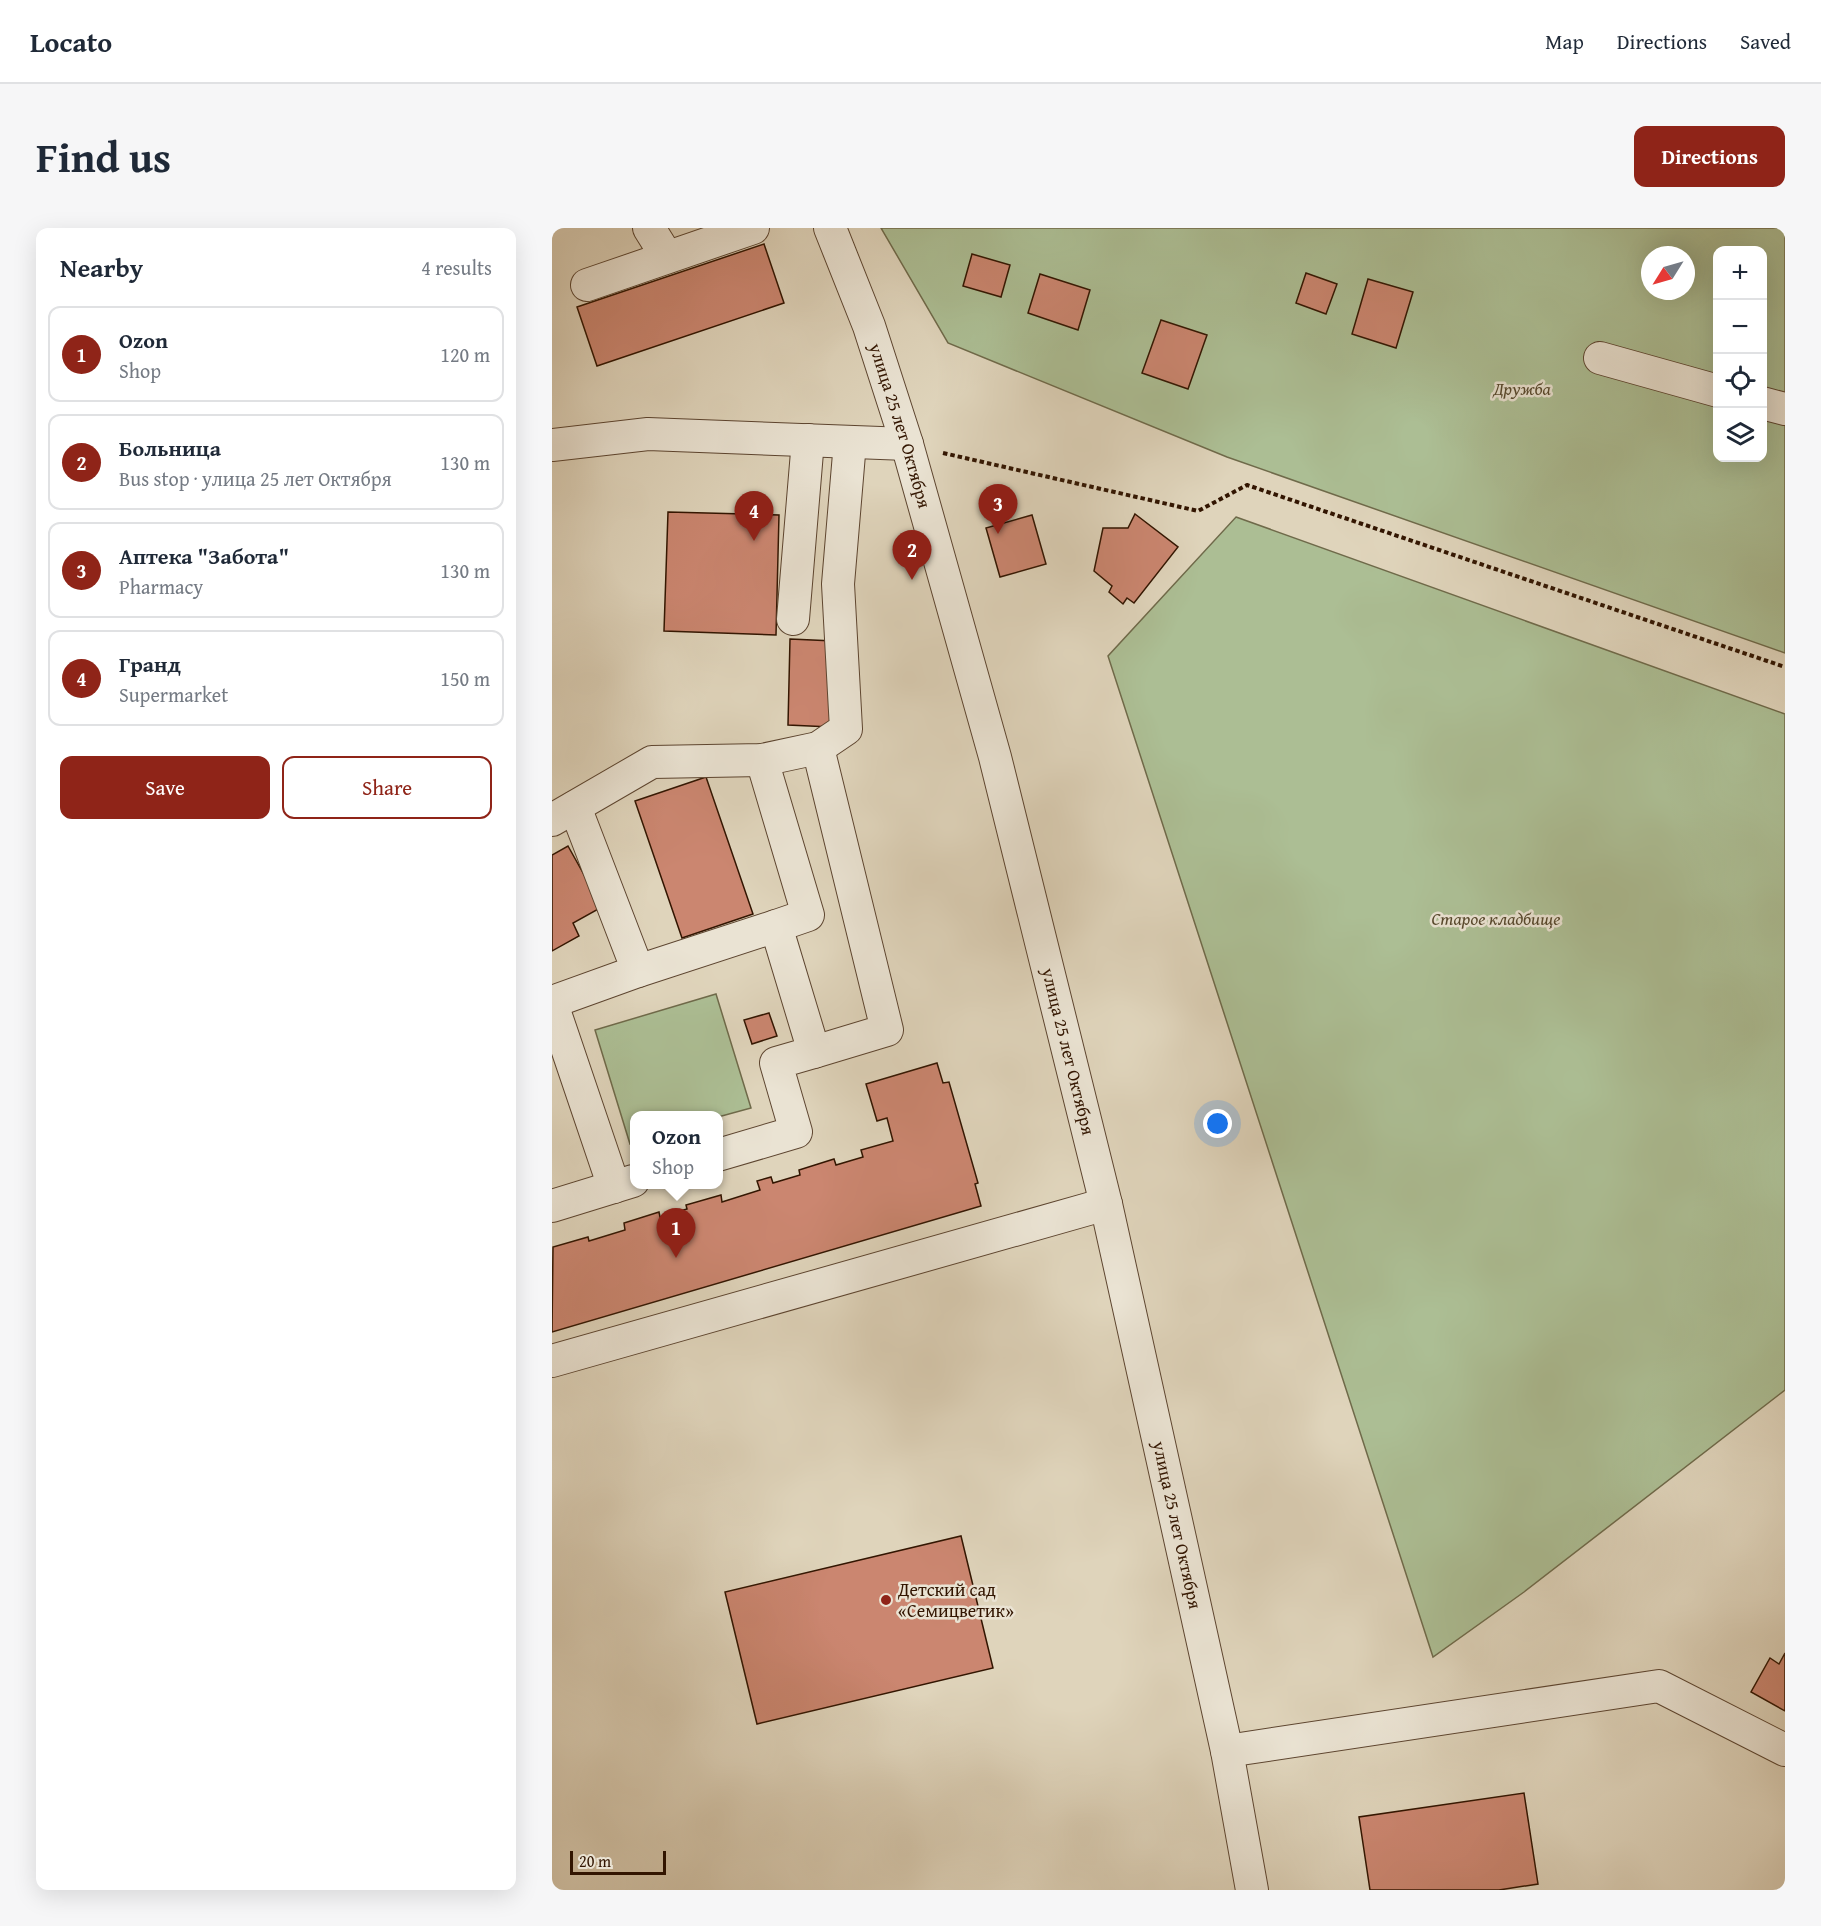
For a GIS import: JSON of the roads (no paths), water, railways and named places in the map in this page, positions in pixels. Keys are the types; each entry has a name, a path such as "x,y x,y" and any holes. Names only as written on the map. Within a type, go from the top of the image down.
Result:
{"street":[{"path":"649,228 667,257"},
{"path":"587,285 753,228"},
{"name":"улица 25 лет Октября","path":"830,228 869,326 907,444 995,757 1106,1204 1227,1751 1252,1890"},
{"path":"1600,358 1713,390"},
{"path":"1767,404 1785,409"},
{"path":"552,445 648,434 907,444"},
{"path":"792,619 808,440"},
{"path":"638,971 563,814 652,762 762,760 818,748 846,729 838,584 850,442"},
{"path":"723,1154 796,1132 776,1063 887,1030 818,748"},
{"path":"552,1206 624,1184 552,1003 638,971 808,915 762,760"},
{"path":"776,926 814,1052"},
{"path":"552,1361 1106,1204"},
{"path":"1227,1751 1659,1686 1785,1750"}],"place":[{"name":"Аптека \"Забота\"","path":"998,534"},
{"name":"Гранд","path":"754,541"},
{"name":"Больница","path":"912,580"},
{"name":"Ozon","path":"676,1258"},
{"name":"Детский сад «Семицветик»","path":"886,1600"}],"park label":[{"name":"Дружба","path":"1522,389"},
{"name":"Старое кладбище","path":"1496,919"}]}
